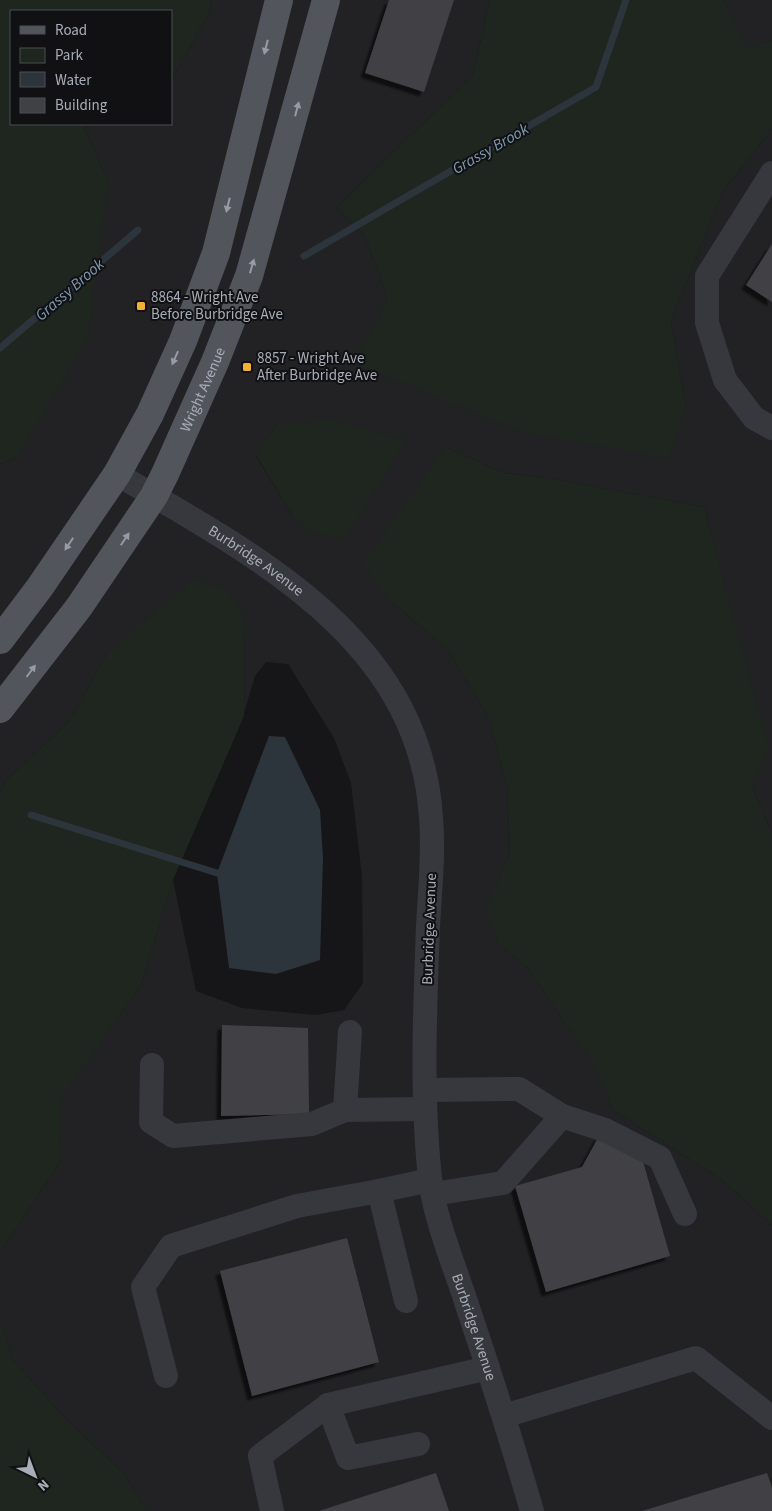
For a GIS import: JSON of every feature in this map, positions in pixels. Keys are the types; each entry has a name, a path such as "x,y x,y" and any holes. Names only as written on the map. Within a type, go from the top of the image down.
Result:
{"main road":[{"path":"0,640 40,587 117,474 150,414 183,341 216,253 279,0"},
{"name":"Wright Avenue","path":"0,709 79,607 154,496 215,362 249,276 326,0"}],"street":[{"path":"772,173 707,276 707,323 725,380 754,418 772,428"},
{"name":"Burbridge Avenue","path":"117,474 284,577 326,612 375,666 402,710 422,761 431,817 425,1099 431,1187 438,1217 504,1416 532,1511"},
{"path":"345,1110 350,1032"},
{"path":"152,1064 151,1122 173,1136 312,1124 345,1110 519,1089 562,1116 605,1130 660,1158 685,1214"},
{"path":"166,1376 143,1287 170,1246 297,1206 380,1191 502,1184 562,1116"},
{"path":"380,1191 406,1301"},
{"path":"504,1416 696,1358 772,1418"},
{"path":"272,1511 260,1456 328,1405 488,1368"},
{"path":"328,1405 348,1458 418,1444"}],"shaded area":[{"path":"212,0 490,0 473,75 337,207 365,236 388,300 686,409 671,321 723,191 772,129 772,834 751,784 768,750 704,507 554,479 503,473 446,447 389,599 448,650 487,714 507,784 510,853 487,909 498,943 527,967 601,1075 612,1109 722,1180 772,1225 772,1511 147,1511 124,1474 64,1417 12,1359 0,1318 0,1253 61,1160 59,1100 141,985 173,880 196,991 242,1008 316,1015 344,1010 363,983 362,877 351,783 334,738 288,664 266,662 255,676 244,713 245,622 107,653 70,721 6,780 0,794 0,464 17,457 108,181 84,128 90,125 172,125 172,79 209,13","holes":["277,425 294,518 256,456"]},
{"path":"723,0 772,0 772,41 746,49"}],"green space":[{"path":"0,0 212,0 209,13 172,79 172,10 10,10 10,125 90,125 84,128 108,181 88,337 17,457 0,464"},
{"path":"490,0 723,0 746,48 772,41 772,129 723,191 671,321 686,409 669,458 522,432 354,362 388,300 365,236 337,207 473,75"},
{"path":"334,420 406,441 344,539 311,532 294,518 256,455 277,425"},
{"path":"446,447 503,473 554,479 704,507 769,750 751,784 772,834 772,1225 722,1180 612,1109 600,1074 527,967 498,943 486,909 510,853 507,784 487,714 448,650 389,599 363,563"},
{"path":"195,579 229,592 245,622 244,716 173,880 141,985 60,1100 61,1160 0,1253 0,794 6,780 70,721 107,653"},
{"path":"0,1318 12,1359 64,1417 124,1474 147,1511 0,1511"}],"water":[{"path":"269,736 285,737 320,810 323,858 320,960 276,974 229,968 217,873"}],"building":[{"path":"389,0 454,0 424,92 365,73"},
{"path":"772,244 772,302 746,285"},
{"path":"222,1025 308,1028 309,1114 221,1116"},
{"path":"599,1136 642,1158 670,1256 546,1292 515,1186 582,1167"},
{"path":"347,1238 379,1362 252,1396 220,1271"},
{"path":"436,1473 449,1511 319,1511"},
{"path":"767,1473 772,1488 772,1511 642,1511"}],"waterway":[{"name":"Grassy Brook","path":"304,256 596,87 626,0"},
{"name":"Grassy Brook","path":"0,348 138,230"},
{"path":"31,815 217,873"}],"place":[{"name":"8864 - Wright Ave Before Burbridge Ave","path":"141,306"},
{"name":"8857 - Wright Ave After Burbridge Ave","path":"247,367"}]}
